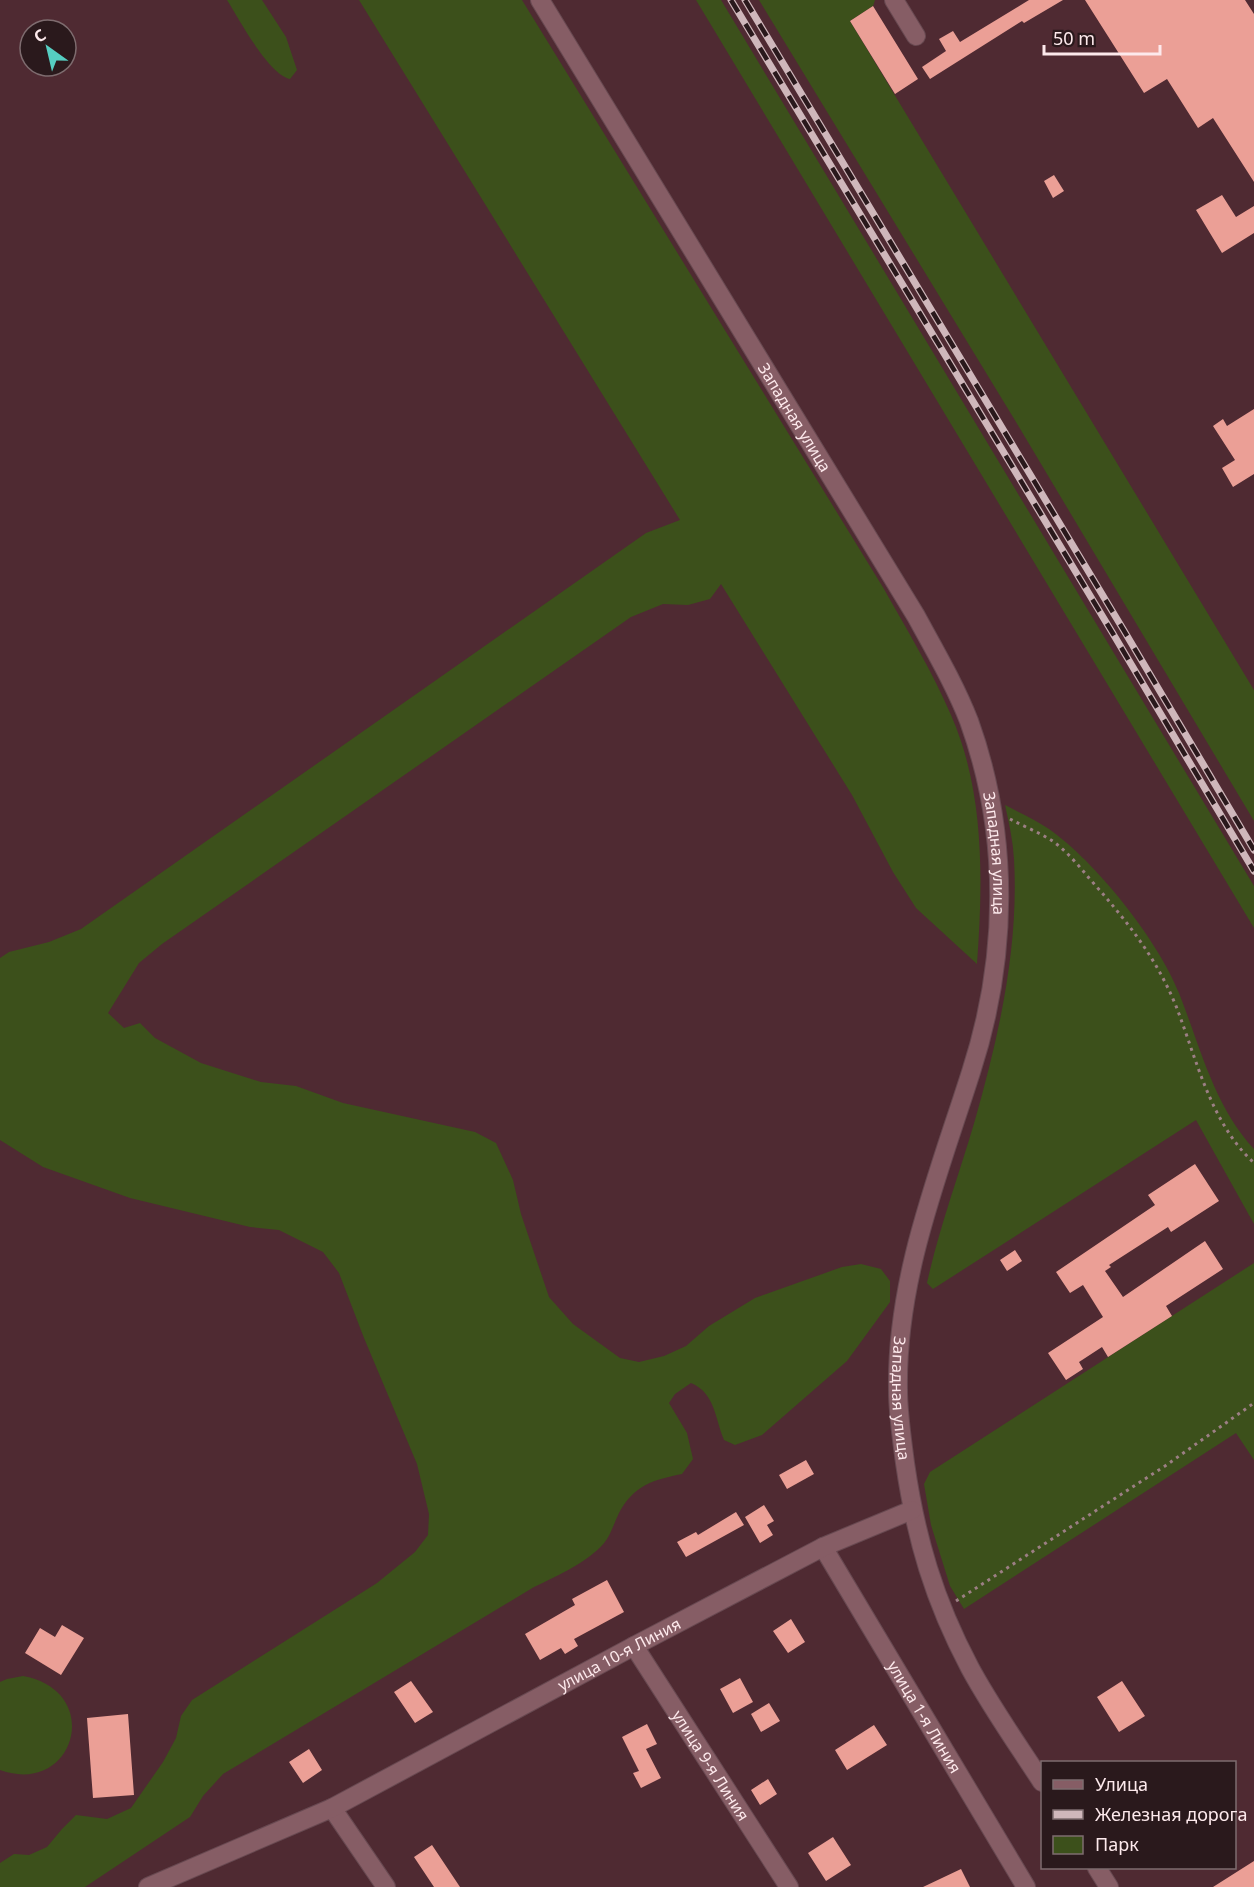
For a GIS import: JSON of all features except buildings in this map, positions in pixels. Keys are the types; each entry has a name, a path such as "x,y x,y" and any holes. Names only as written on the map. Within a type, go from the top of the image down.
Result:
{"street":[{"name":"Западная улица","path":"540,0 916,616 949,677 968,720 994,810 1000,885 995,976 973,1069 925,1213 912,1263 902,1332 898,1389 900,1430 912,1510 922,1555 942,1611 972,1672 1041,1780"},
{"path":"894,0 916,36"},
{"name":"улица 10-я Линия","path":"148,1887 332,1808 823,1547 912,1510"},
{"name":"улица 1-я Линия","path":"823,1547 1026,1887"},
{"name":"улица 9-я Линия","path":"633,1646 789,1887"},
{"path":"332,1808 386,1887"},
{"path":"1098,1869 1109,1887"}],"path":[{"path":"994,810 1051,840 1069,855 1128,921 1144,945 1175,1004 1215,1109 1244,1154 1254,1164"},
{"path":"942,1611 1165,1466 1254,1404"}],"green space":[{"path":"227,0 262,0 286,37 297,70 290,79 281,75 264,57"},
{"path":"359,0 522,0 884,589 944,699 962,744 976,806 980,869 977,964 916,908 893,872 852,795 721,584 710,599 688,605 663,604 631,617 162,944 139,963 108,1013 124,1028 140,1023 155,1038 201,1063 261,1082 296,1086 343,1103 475,1132 496,1143 513,1180 521,1214 549,1297 573,1324 620,1358 639,1362 664,1356 686,1346 709,1326 755,1298 842,1267 861,1264 881,1269 890,1281 890,1302 847,1361 762,1435 735,1445 724,1440 710,1400 699,1387 691,1383 675,1394 669,1403 687,1433 693,1459 682,1474 645,1485 631,1496 619,1513 607,1539 584,1561 534,1587 223,1774 203,1796 190,1817 85,1887 0,1887 0,1863 14,1854 29,1855 47,1847 76,1815 107,1819 131,1808 163,1762 176,1738 181,1716 192,1700 377,1583 415,1552 428,1535 429,1514 417,1464 339,1273 323,1252 279,1230 250,1227 130,1198 43,1167 0,1140 0,958 9,952 49,942 81,929 646,533 680,520"},
{"path":"696,0 721,0 1254,886 1254,928"},
{"path":"759,0 875,0 873,6 850,21 1254,690 1254,821 1019,427"},
{"path":"1005,805 1049,829 1086,861 1124,903 1156,950 1179,993 1218,1095 1240,1132 1254,1149 1254,1224 1196,1120 933,1289 927,1283 984,1088 999,1024 1010,958 1015,892 1011,832"},
{"path":"1254,1263 1254,1460 1236,1433 964,1609 950,1586 931,1525 924,1484 930,1472"},
{"path":"23,1676 49,1685 65,1701 72,1719 70,1739 62,1756 47,1769 26,1774 0,1770 0,1682"}],"railway":[{"path":"731,0 1254,871"},
{"path":"745,0 1254,850"}]}
